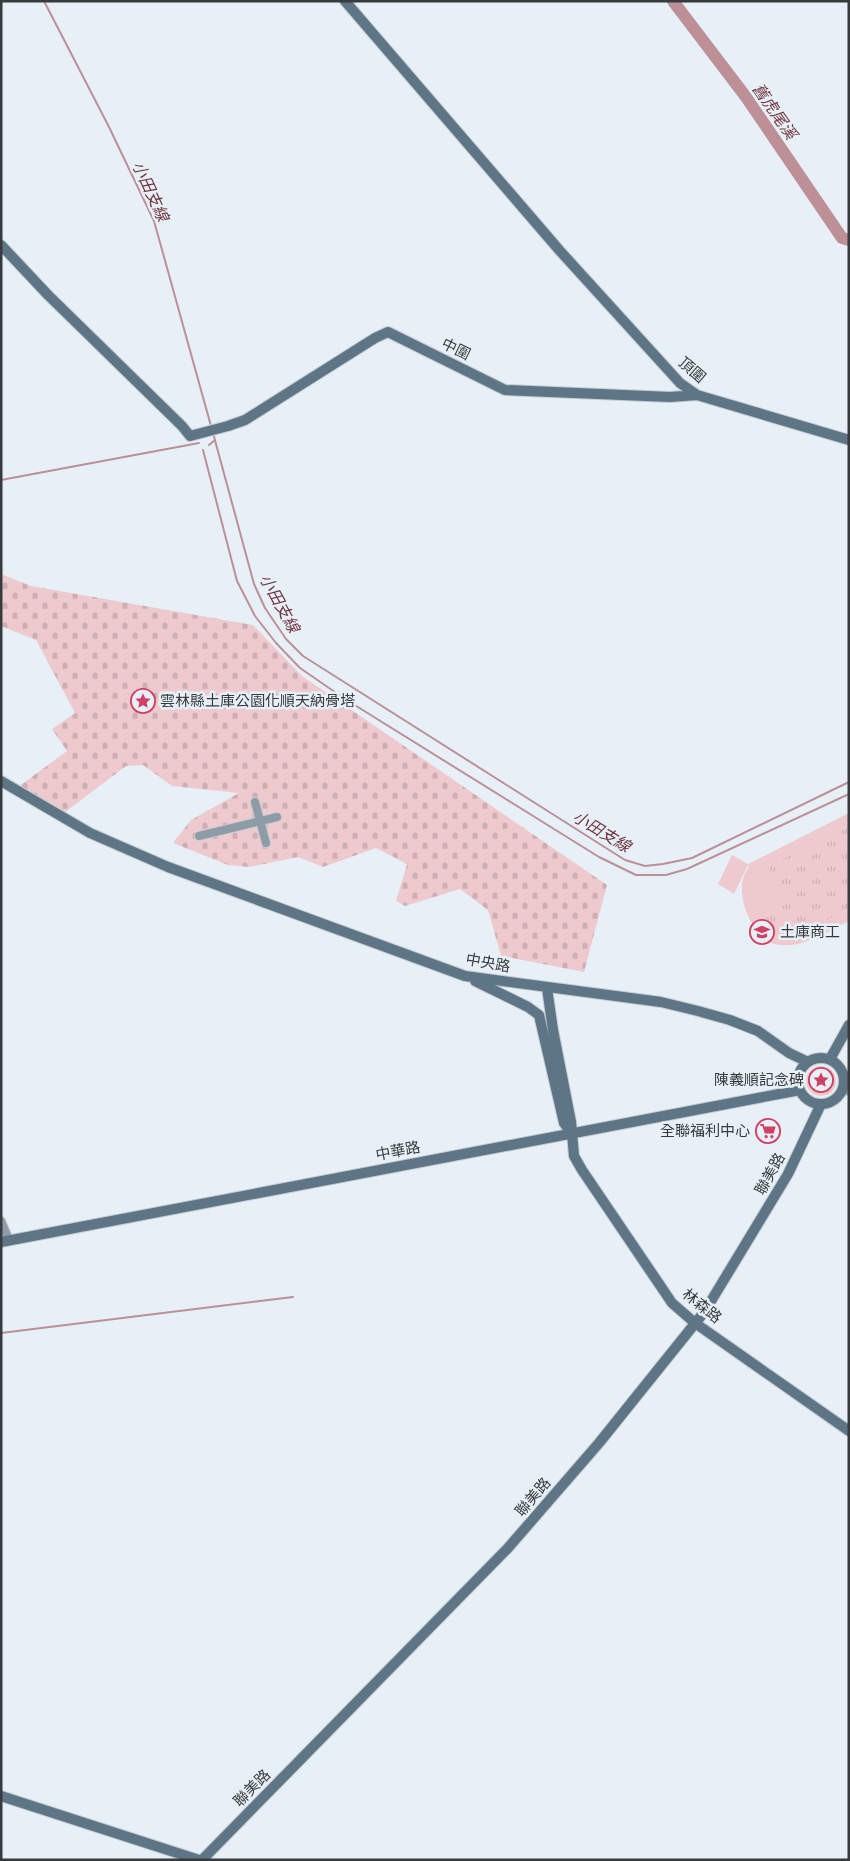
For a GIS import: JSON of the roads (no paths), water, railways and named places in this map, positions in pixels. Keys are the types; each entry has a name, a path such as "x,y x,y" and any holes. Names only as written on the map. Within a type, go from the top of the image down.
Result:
{"street":[{"name":"頂圍","path":"345,1 560,250 680,384 697,395 849,440"},
{"name":"中圍","path":"1,245 48,295 190,436 245,420 375,338 388,332 505,390 670,396 697,395"},
{"name":"中央路","path":"1,781 90,833 168,867 465,976 662,1002 714,1016 758,1031 790,1053 808,1062"},
{"path":"255,802 266,843"},
{"path":"199,836 277,817"},
{"name":"林森路","path":"465,976 528,1007 539,1015 564,1123 571,1134"},
{"name":"林森路","path":"547,988 571,1122 574,1156 672,1303 695,1323 849,1431"},
{"path":"830,1059 849,1025"},
{"path":"814,1058 830,1059 846,1075 846,1090 834,1100 821,1104 808,1100 800,1090 798,1082 802,1067 814,1058"},
{"name":"中華路","path":"5,1241 800,1090"},
{"name":"聯美路","path":"201,1860 360,1701 525,1530 599,1443 705,1311 788,1174 821,1104"},
{"path":"1,1221 5,1241"},
{"path":"1,1796 201,1860"}],"waterway":[{"name":"小田支線","path":"44,1 109,127 154,221 211,426"},
{"name":"舊虎尾溪","path":"673,1 746,97 842,238 849,240"},
{"name":"小田支線","path":"213,433 254,584 265,608 286,639 303,656 625,860 645,866 692,858 849,782"},
{"name":"小田支線","path":"209,445 215,440"},
{"path":"1,480 199,443"},
{"path":"203,450 237,581 255,616 276,643 300,668 345,699 599,857 636,875 666,875 687,869 849,794"},
{"path":"1,1333 293,1297"}],"place":[{"name":"雲林縣土庫公園化順天納骨塔","path":"143,701"},
{"name":"土庫商工","path":"762,932"},
{"name":"陳義順記念碑","path":"821,1080"},
{"name":"全聯福利中心","path":"768,1131"}]}
